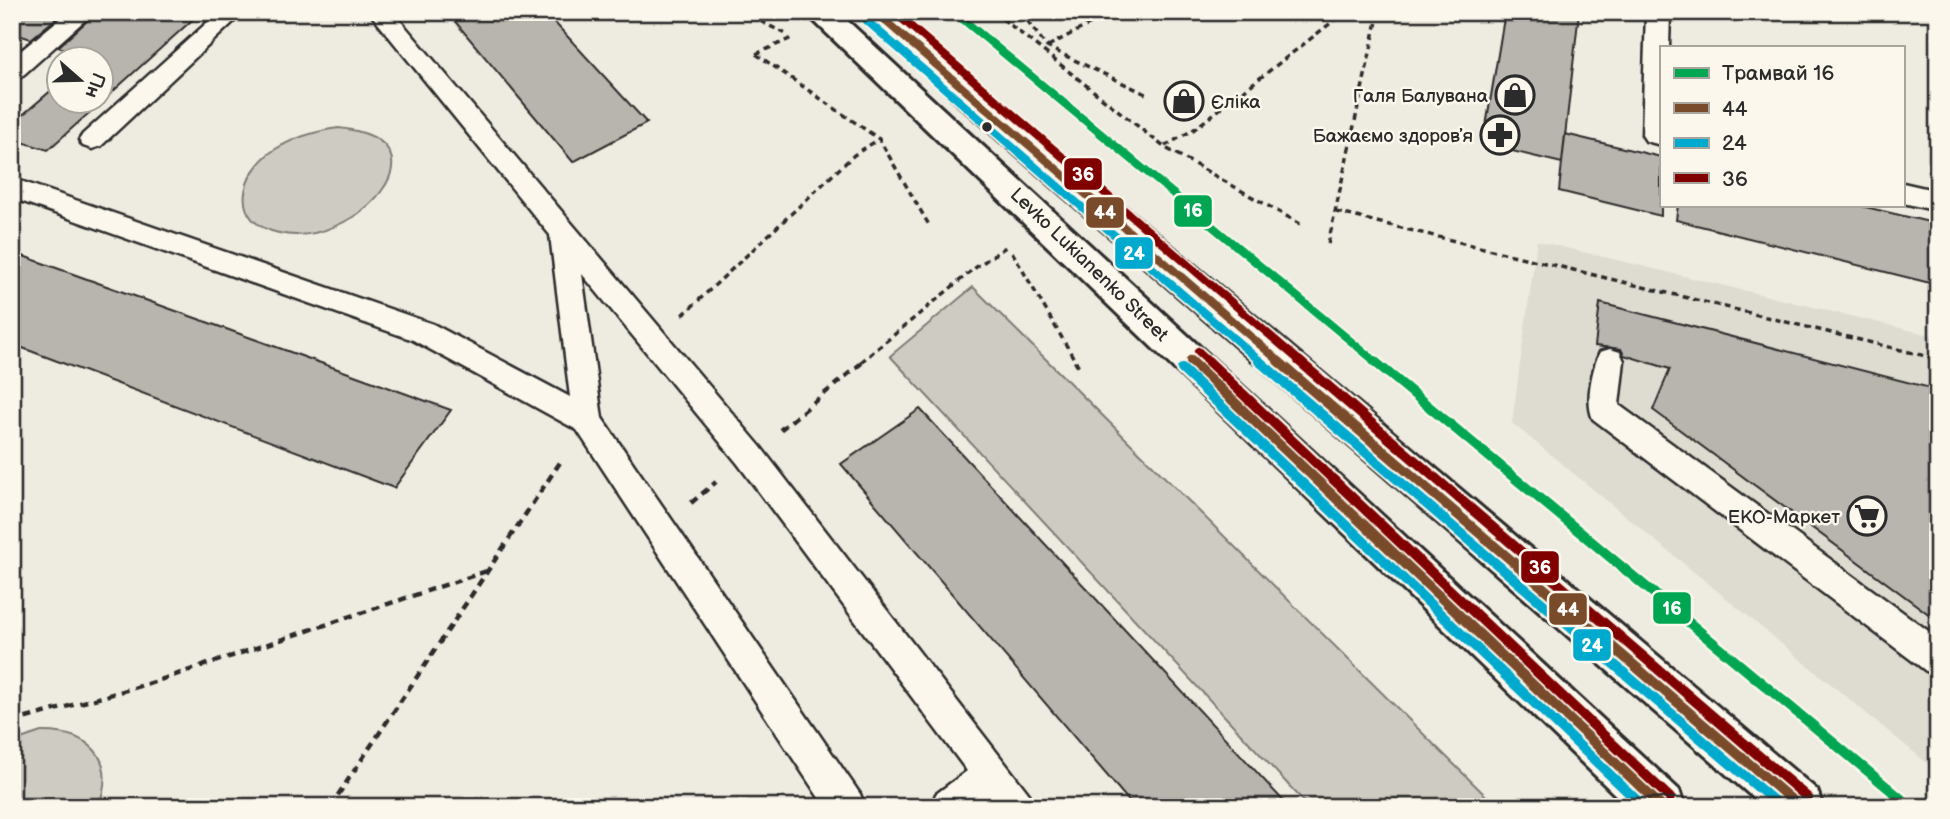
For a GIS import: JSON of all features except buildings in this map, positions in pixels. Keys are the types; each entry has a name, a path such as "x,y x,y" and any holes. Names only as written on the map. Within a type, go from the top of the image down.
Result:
{"main road":[{"name":"Levko Lukianenko Street","path":"820,12 1662,807"},
{"path":"876,12 970,97 1800,807"}],"lane":[{"path":"12,71 83,12"},
{"path":"92,140 233,12"},
{"path":"380,12 749,455 1016,807"},
{"path":"1658,12 1655,135 1660,136"},
{"path":"12,188 423,332 587,421 847,807"},
{"path":"1904,193 1938,201"},
{"path":"563,231 587,421"},
{"path":"1610,361 1604,410 1938,659"},
{"path":"949,807 992,775"}],"path":[{"path":"743,12 793,38 756,54 879,139 929,225"},
{"path":"994,12 1164,147 1302,225"},
{"path":"1021,12 1047,47 1148,95"},
{"path":"1098,20 1101,12"},
{"path":"1047,47 1098,20 1147,12"},
{"path":"1164,147 1193,130 1345,12"},
{"path":"1328,244 1379,14 1367,12"},
{"path":"853,155 879,139"},
{"path":"1336,212 1938,359"},
{"path":"661,529 975,268 1008,246 1078,366"},
{"path":"12,722 148,684 487,571"}],"shaded area":[{"path":"339,128 373,137 390,152 391,171 381,192 362,211 336,226 308,234 279,233 252,219 246,208 247,183 262,160 297,138"},
{"path":"1537,241 1938,337 1938,772 1512,423"},
{"path":"973,287 1497,807 1309,807 890,356"},
{"path":"41,732 73,736 95,751 104,774 98,807 12,807 12,742"}],"tram line":[{"name":"16","path":"954,12 1911,807"}],"transit line":[{"name":"44","path":"875,12 970,97 1800,807"},
{"name":"36","path":"894,12 1808,798"},
{"name":"24","path":"867,21 962,106 1781,807"},
{"name":"36","path":"1198,351 1670,798"},
{"name":"44","path":"1190,360 1662,807"},
{"name":"24","path":"1182,369 1644,807"}],"place":[{"name":"Галя Балувана","path":"1515,95"},
{"name":"Єліка","path":"1184,101"},
{"name":"Бажаємо здоровʼя","path":"1500,135"},
{"name":"ЕКО-Маркет","path":"1867,516"}]}
